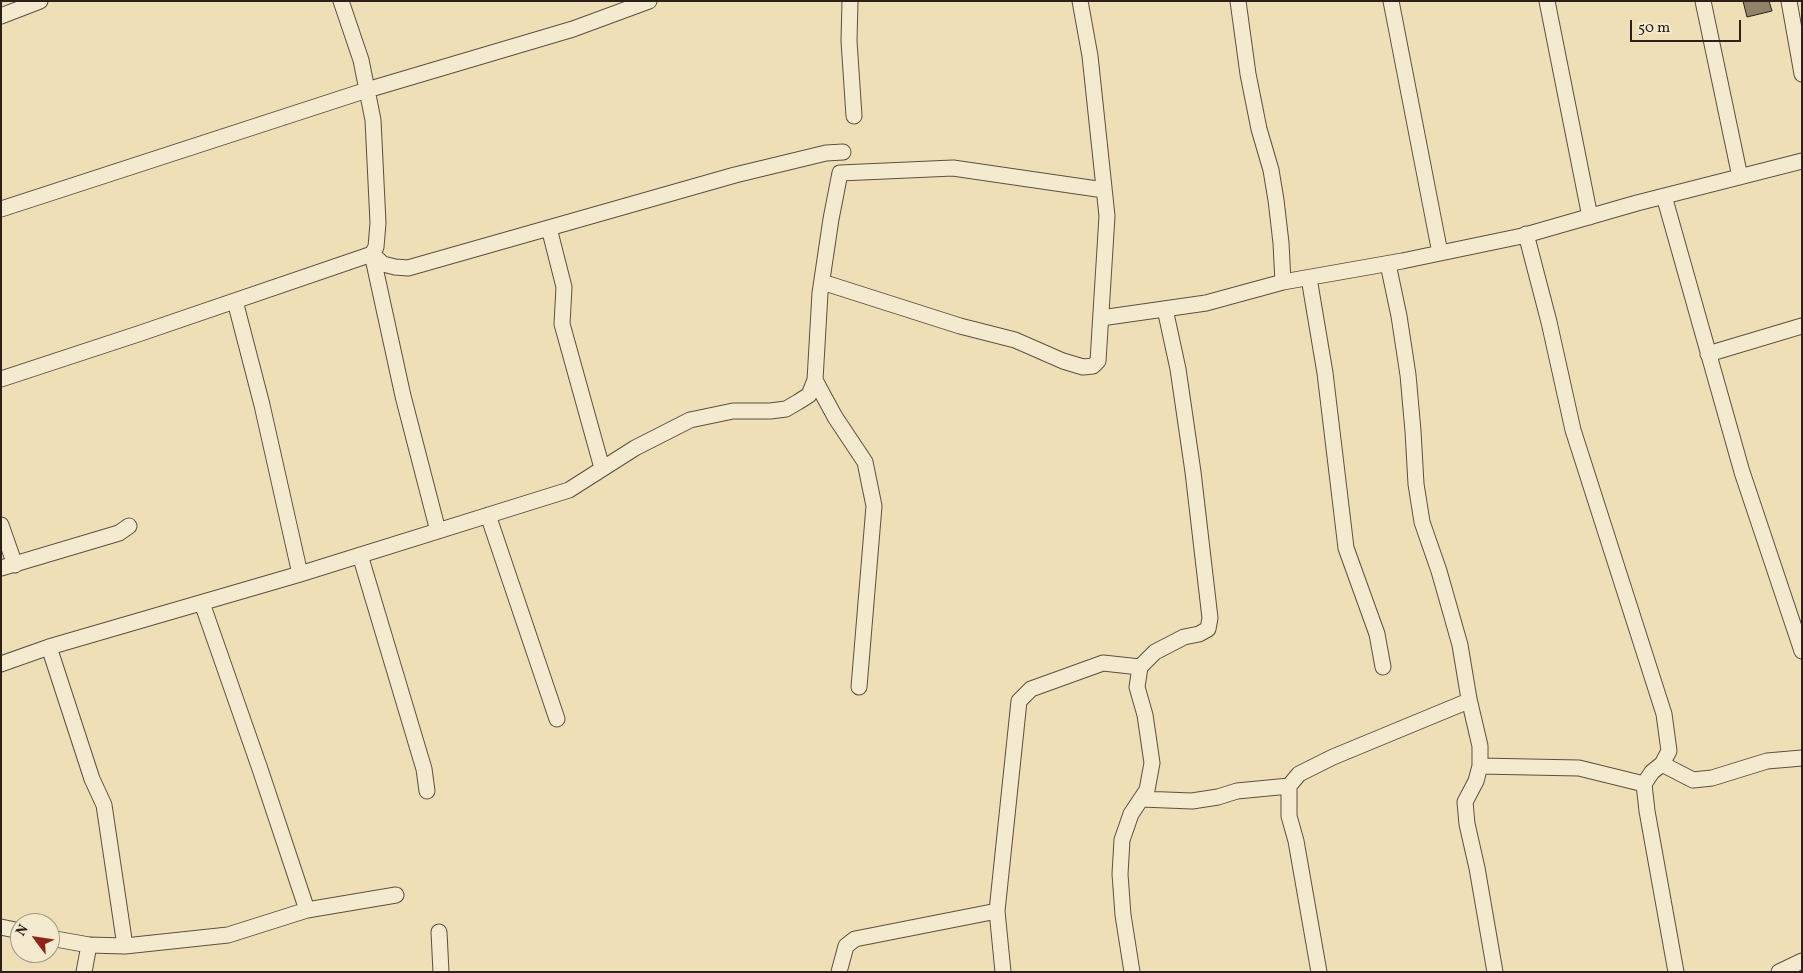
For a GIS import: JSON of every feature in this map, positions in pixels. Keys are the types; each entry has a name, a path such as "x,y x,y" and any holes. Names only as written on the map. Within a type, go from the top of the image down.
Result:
{"street":[{"path":"1,16 40,1"},
{"path":"2,377 372,254 376,247 378,223 373,120 361,60 341,1"},
{"path":"1,209 367,90 573,29 649,1"},
{"path":"850,1 849,41 854,116"},
{"path":"822,282 960,326 1015,340 1063,361 1087,368 1093,366 1098,361 1107,216 1090,56 1080,1"},
{"path":"1238,1 1258,129 1271,170 1276,200 1283,282"},
{"path":"1391,1 1440,253"},
{"path":"1547,1 1590,216"},
{"path":"1703,1 1740,177"},
{"path":"1789,1 1802,74"},
{"path":"372,254 383,264 408,268 736,175 826,154 843,152"},
{"path":"1101,318 1206,303 1283,282 1388,264 1526,234 1802,161"},
{"path":"1,664 49,647 300,574 569,490 634,448 690,420 733,411 786,409 809,395 815,380 822,282 840,173 953,168 1104,190"},
{"path":"1664,196 1742,472 1802,651"},
{"path":"549,228 564,288 562,324 602,468"},
{"path":"1526,234 1549,322 1573,430 1664,714 1669,751 1662,764 1652,772 1644,784 1647,811 1676,972"},
{"path":"372,254 403,396 438,531"},
{"path":"1388,264 1399,316 1408,375 1416,484 1422,522 1439,571 1460,645 1469,699 1480,746 1480,766 1476,781 1465,802 1467,824 1477,868 1495,972"},
{"path":"1309,278 1325,373 1346,548 1377,634 1382,667"},
{"path":"234,301 262,405 300,574"},
{"path":"1132,972 1123,914 1122,840 1131,814 1147,790 1152,763 1145,715 1137,687 1140,667 1156,652 1184,638 1199,634 1208,628 1210,618 1193,472 1178,369 1165,309"},
{"path":"1708,354 1802,326"},
{"path":"815,380 865,462 874,506 859,687"},
{"path":"488,515 557,719"},
{"path":"1,525 8,567 119,533 129,526"},
{"path":"360,555 424,769 427,791"},
{"path":"202,603 307,910"},
{"path":"49,647 92,778 104,805 126,946"},
{"path":"1003,972 997,911 1019,701 1031,689 1103,663 1140,667"},
{"path":"1319,972 1296,841 1289,816 1289,786 1299,774 1333,757 1466,702 1469,699"},
{"path":"1662,764 1693,780 1712,778 1767,761 1802,758"},
{"path":"1480,766 1579,768 1644,784"},
{"path":"1141,799 1192,801 1218,797 1237,791 1289,786"},
{"path":"60,940 89,945 126,946 228,935 307,910 396,895"},
{"path":"839,972 846,946 855,939 997,911"},
{"path":"439,932 441,972"},
{"path":"84,972 89,945"},
{"path":"1779,972 1802,961"}],"building":[{"path":"1743,1 1769,1 1772,11 1747,17"}]}
